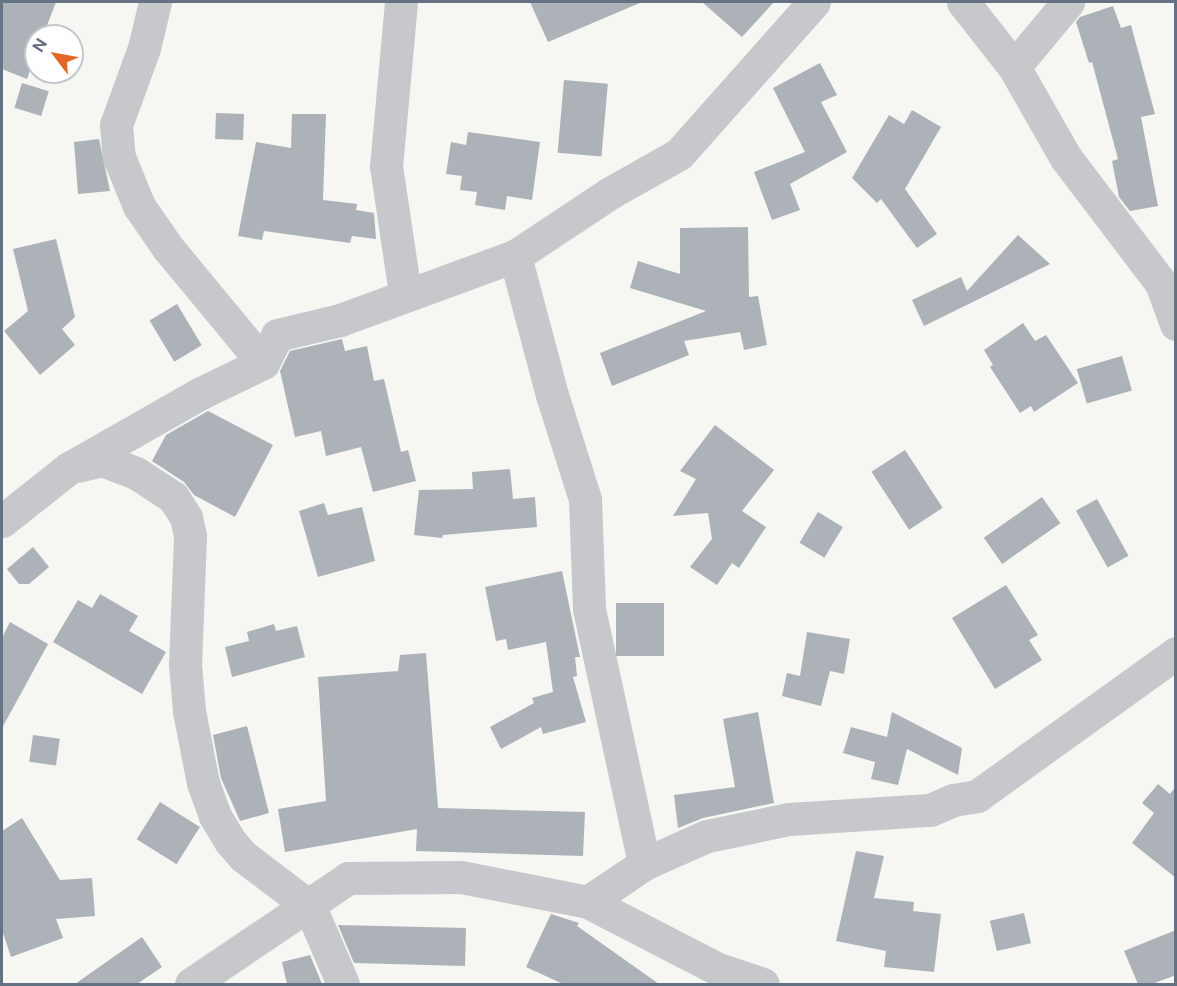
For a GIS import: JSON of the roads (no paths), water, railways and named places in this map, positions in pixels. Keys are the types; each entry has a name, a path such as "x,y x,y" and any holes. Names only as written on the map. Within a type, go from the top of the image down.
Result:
{"street":[{"path":"155,2 144,48 116,125 119,157 139,206 168,248 263,363"},
{"path":"401,2 386,166 405,293"},
{"path":"2,521 69,468 201,393 263,363 277,335 340,320 405,293 515,256 610,193 680,154 814,2"},
{"path":"963,2 1014,67 1066,158 1161,284 1176,324"},
{"path":"1014,67 1068,2"},
{"path":"515,256 552,395 585,499 589,609 644,864"},
{"path":"69,468 102,460 136,472 172,497 186,517 190,536 187,688 203,783 215,816 230,841 243,856 310,907 343,984"},
{"path":"588,902 644,864 707,836 789,819 930,810 953,800 977,796 1176,653"},
{"path":"191,984 310,907 348,878 461,877 588,902 718,969 764,984"}]}
